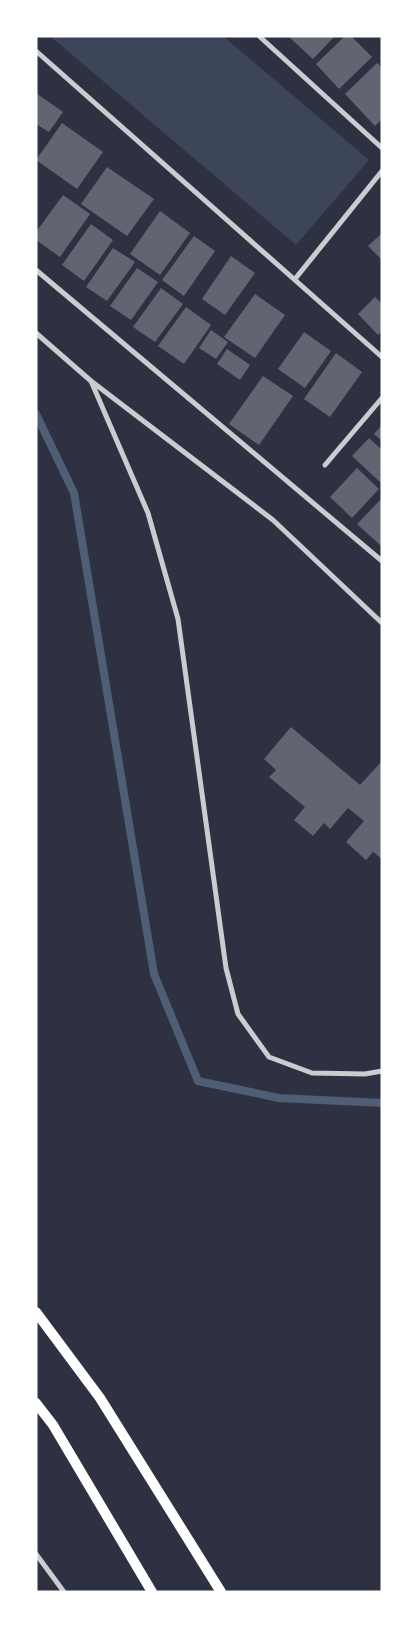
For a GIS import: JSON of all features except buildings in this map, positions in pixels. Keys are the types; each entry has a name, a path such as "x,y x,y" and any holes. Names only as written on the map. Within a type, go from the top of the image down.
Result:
{"main road":[{"path":"36,1312 100,1398 220,1592"},
{"path":"36,1403 52,1425 152,1592"}],"street":[{"path":"259,36 382,148"},
{"path":"36,51 382,357"},
{"path":"295,279 382,171"},
{"path":"36,270 382,561"},
{"path":"36,333 91,381 273,520 382,622"},
{"path":"91,381 148,513 178,619 226,968 238,1014 269,1057 312,1073 365,1074 382,1070"},
{"path":"324,465 382,398"},
{"path":"36,1554 64,1592"}],"shaded area":[{"path":"50,36 223,36 369,160 296,245"}],"waterway":[{"path":"36,414 74,493 154,974 198,1081 279,1098 382,1103"}]}
